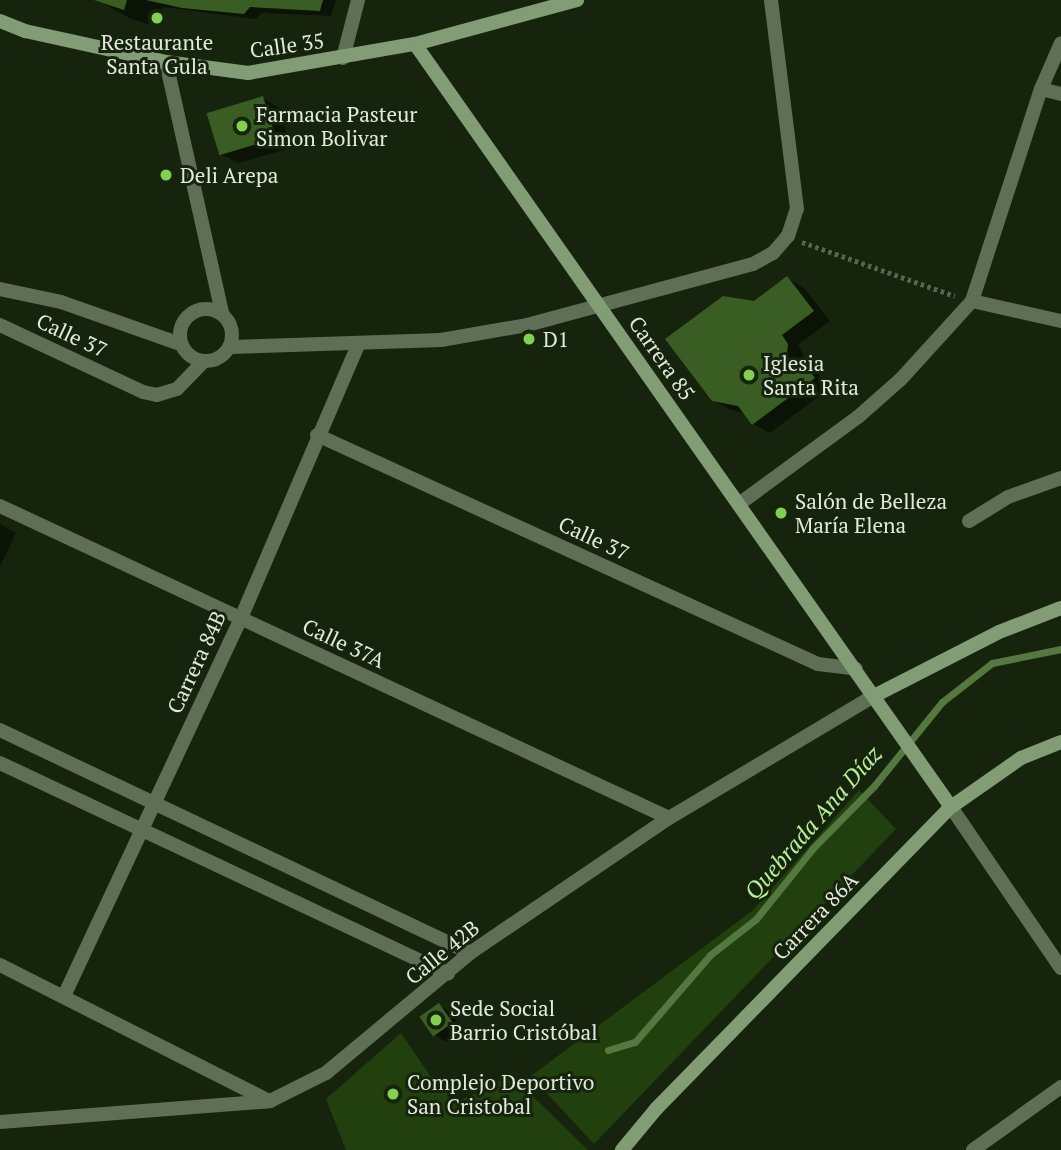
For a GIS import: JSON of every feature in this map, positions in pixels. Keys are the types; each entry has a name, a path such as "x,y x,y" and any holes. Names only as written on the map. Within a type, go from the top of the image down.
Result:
{"street":[{"path":"343,58 358,0"},
{"name":"Calle 35","path":"0,21 25,31 166,62 248,73 415,44 577,0"},
{"path":"231,347 441,340 527,326 753,264 774,253 788,236 797,209 771,0"},
{"path":"738,504 858,417 901,379 972,301 1041,89 1061,43"},
{"name":"Carrera 85","path":"415,44 874,696"},
{"path":"0,289 61,302 180,344 189,356 203,362 219,359 231,347 233,334 230,323 222,313 166,62"},
{"path":"1041,89 1061,94"},
{"path":"972,301 1061,321"},
{"path":"180,344 180,330 186,317 195,310 209,308 222,313"},
{"name":"Calle 37","path":"0,325 143,392 166,394 177,389 203,362"},
{"name":"Carrera 84B","path":"64,996 241,618 317,435 359,343"},
{"name":"Calle 37","path":"317,435 818,664 856,669"},
{"path":"969,521 1008,498 1061,478"},
{"name":"Calle 37A","path":"0,506 669,818"},
{"path":"1061,608 999,632 874,696 1061,968"},
{"name":"Calle 42B","path":"7,1120 270,1101 327,1073 470,953 669,818 874,696"},
{"path":"0,730 470,953"},
{"name":"Carrera 86A","path":"622,1150 656,1109 951,807 1021,758 1061,742"},
{"path":"0,763 448,974"},
{"path":"0,965 270,1101"},
{"path":"972,1150 1061,1087"},
{"path":"0,1112 7,1120"}],"path":[{"path":"788,236 972,301"}],"green space":[{"path":"859,790 896,829 594,1144 531,1076 752,911"},
{"name":"Complejo Deportivo San Cristobal","path":"401,1033 439,1089 447,1082 460,1101 511,1075 588,1150 346,1150 326,1099"}],"building":[{"path":"94,0 127,0 124,10"},
{"path":"146,0 323,0 320,11 250,7 244,14 182,8"},
{"name":"Farmacia Pasteur Simon Bolivar","path":"263,96 276,138 219,155 207,113"},
{"path":"787,276 814,311 782,335 788,344 785,372 801,361 815,378 752,425 738,406 712,401 665,339 723,296 754,301"},
{"name":"Sede Social Barrio Cristóbal","path":"439,1003 453,1023 433,1036 419,1017"}],"waterway":[{"name":"Quebrada Ana Díaz","path":"608,1050 635,1042 710,955 756,919 813,848 874,786 942,702 992,663 1061,649"}],"place":[{"name":"Restaurante Santa Gula","path":"157,18"},
{"name":"Farmacia Pasteur Simon Bolivar","path":"242,126"},
{"name":"Deli Arepa","path":"166,175"},
{"name":"D1","path":"529,339"},
{"name":"Iglesia Santa Rita","path":"749,375"},
{"name":"Salón de Belleza María Elena","path":"781,513"},
{"name":"Sede Social Barrio Cristóbal","path":"436,1020"},
{"name":"Complejo Deportivo San Cristobal","path":"393,1094"}]}
